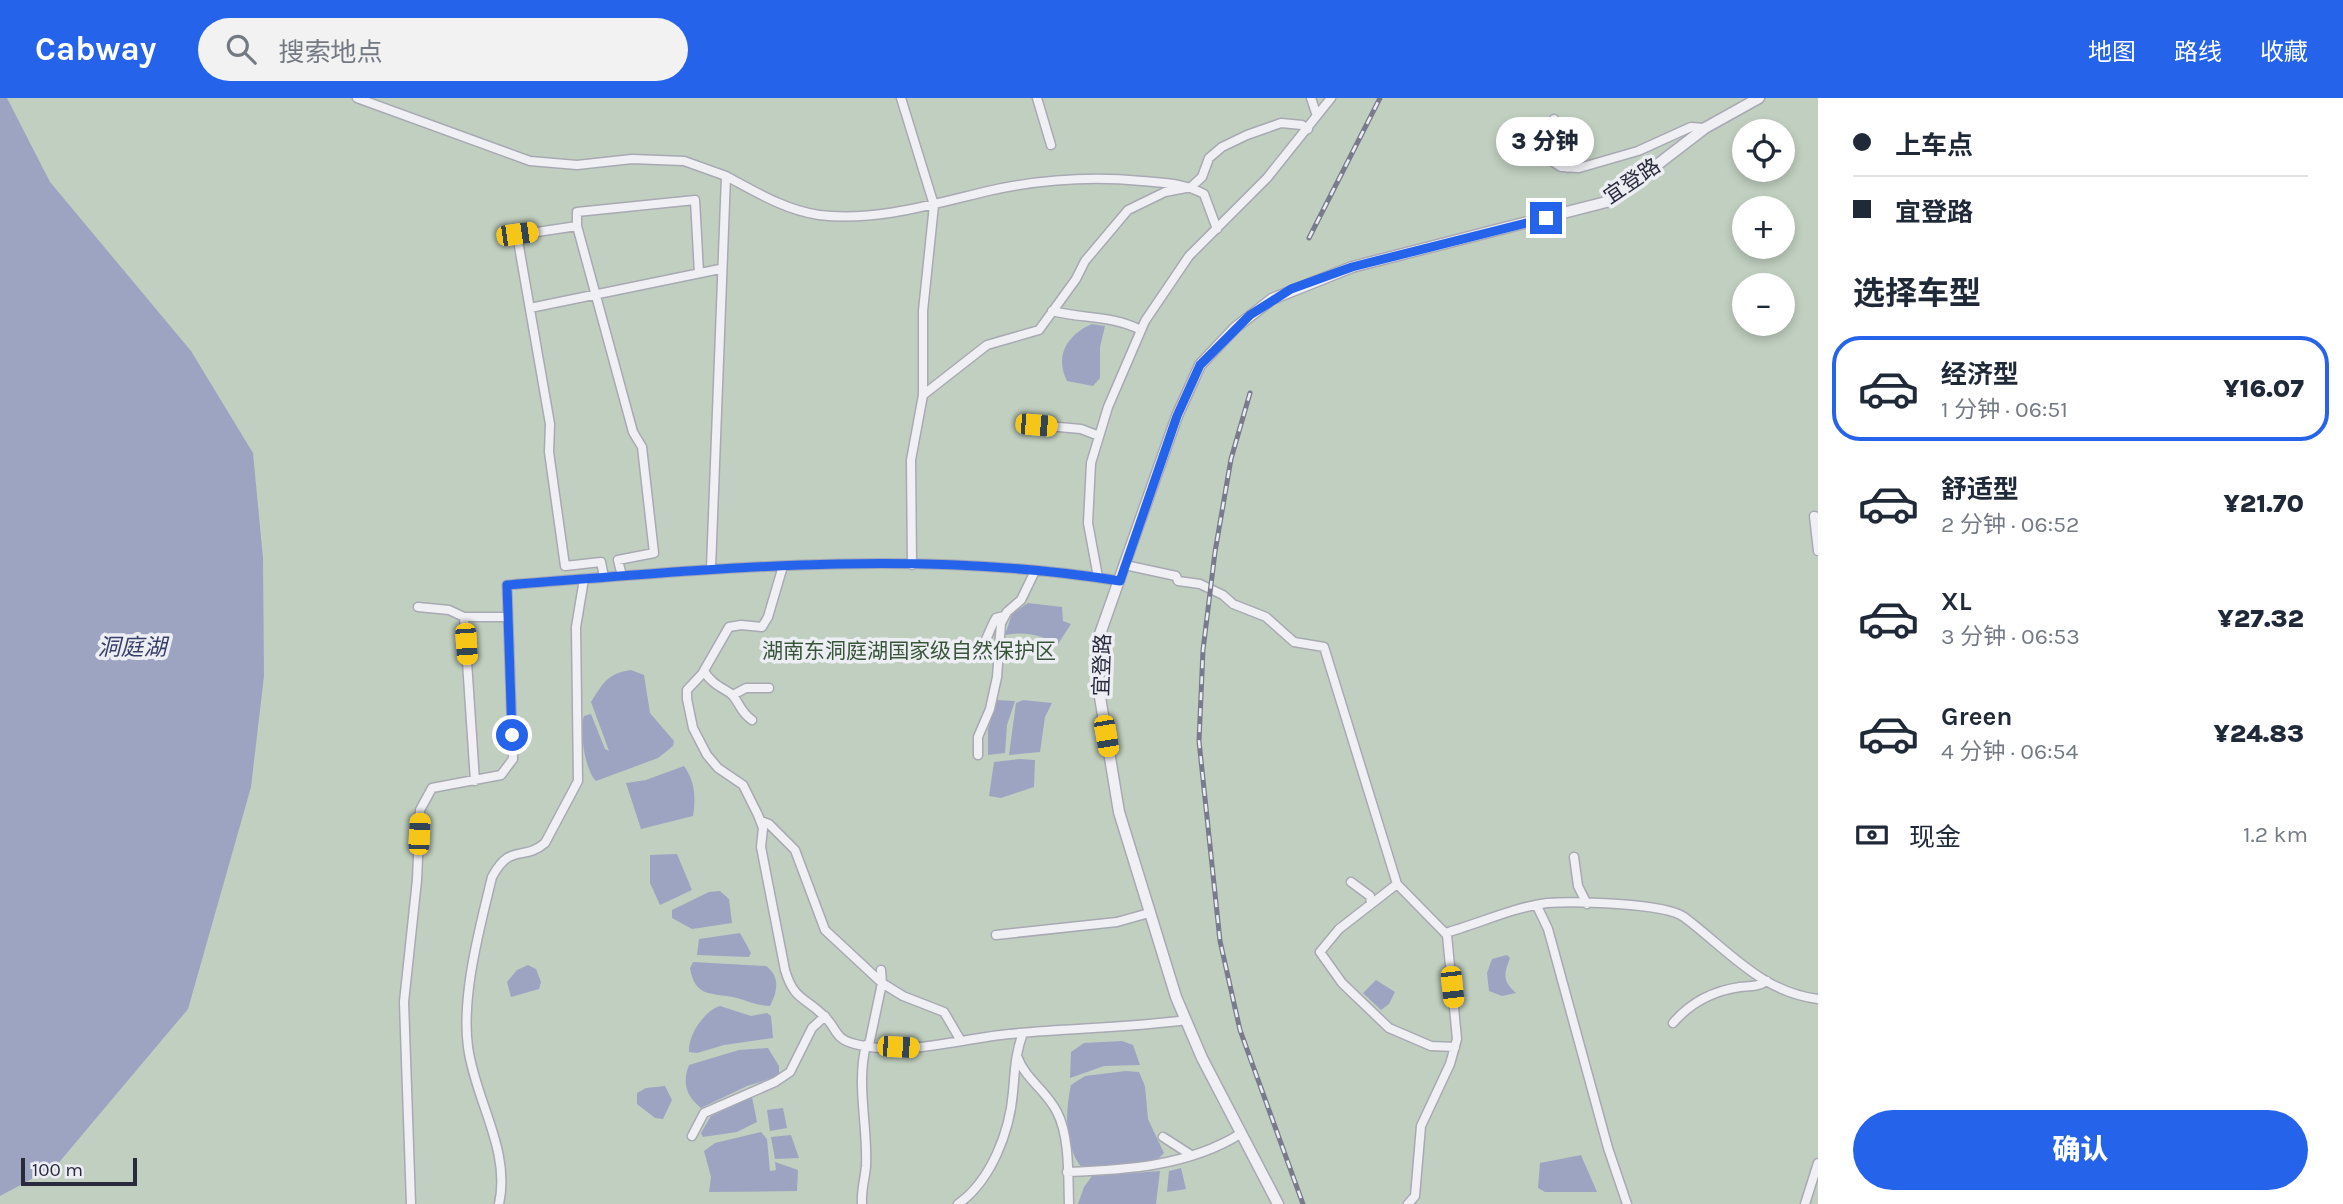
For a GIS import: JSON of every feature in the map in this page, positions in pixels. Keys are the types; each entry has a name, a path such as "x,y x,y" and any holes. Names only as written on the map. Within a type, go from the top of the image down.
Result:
{"street":[{"path":"357,98 530,161 577,165 632,159 684,161 726,176 781,205 818,215 842,216 934,205 990,191 1052,181 1116,178 1191,187 1204,194 1217,229"},
{"path":"901,98 934,205 923,311 923,395 911,460 912,565"},
{"path":"1037,98 1051,145"},
{"path":"1311,98 1316,113"},
{"path":"1098,577 1088,523 1091,463 1141,330 1189,257 1267,178 1331,98"},
{"name":"宜登路","path":"1278,1204 1240,1134 1186,1020 1149,913 1119,812 1098,685 1100,634 1177,416 1200,365 1261,306 1291,289 1352,267 1610,201 1705,128 1759,98"},
{"path":"1555,120 1568,168"},
{"path":"923,395 987,345 1039,330 1076,279 1085,261 1128,210 1165,192 1191,187 1202,177 1209,158 1222,147 1281,123 1302,125 1308,129"},
{"path":"1515,133 1517,139 1544,158 1568,168 1607,162 1691,127 1705,128"},
{"path":"710,568 720,269 726,176"},
{"path":"577,226 517,234 550,424 549,452 565,566 618,561 654,553 642,447 633,432 577,226 577,212 695,200 699,273"},
{"path":"530,308 720,269"},
{"path":"1052,311 1077,317 1111,317 1141,330"},
{"path":"1036,425 1081,429 1099,436"},
{"path":"1818,517 1814,516 1818,551"},
{"path":"618,561 622,576"},
{"path":"601,562 604,577"},
{"path":"411,1204 404,1002 417,880 420,810 432,788 501,775 513,759 507,585 710,568 912,565 1035,571 1120,581"},
{"path":"1125,565 1176,576 1178,581 1200,583 1223,595 1233,604 1266,617 1294,642 1324,647 1397,884 1445,933 1457,1039 1421,1126 1415,1196 1408,1204"},
{"path":"783,566 768,617 762,627 729,627 704,671 687,690 694,728 713,762 743,785 761,821 761,847 790,986 799,999 825,1016 839,1037 867,1045 913,1048 1023,1033 1186,1020"},
{"path":"978,755 978,737 990,709 997,677 1001,623 1004,616 1021,600 1035,571"},
{"path":"499,1204 503,1169 476,1084 467,1043 472,973 492,877 499,863 507,855 536,851 545,843 578,781 576,627 584,579"},
{"path":"418,607 449,610 464,617 508,617"},
{"path":"959,654 968,655 978,651 987,643 996,618 1004,616"},
{"path":"464,617 475,781"},
{"path":"704,671 720,689 733,695 740,712 752,720"},
{"path":"733,695 746,688 769,688"},
{"path":"761,821 775,829 795,850 825,930 883,983 903,996 944,1012 961,1041"},
{"path":"1574,857 1578,886 1587,904"},
{"path":"1351,881 1370,896 1371,904"},
{"path":"1397,884 1339,929 1320,952 1342,983 1389,1028 1431,1046 1455,1047"},
{"path":"1445,933 1537,906 1587,904 1649,907 1682,915 1738,963 1778,990 1818,999"},
{"path":"1537,906 1548,929 1608,1148 1627,1204"},
{"path":"996,935 1117,922 1149,913"},
{"path":"862,1204 861,1184 866,1168 861,1083 867,1045 883,983 881,970"},
{"path":"1673,1023 1696,1000 1731,989 1756,987 1767,981"},
{"path":"692,1136 704,1113 775,1082 790,1072 812,1028 825,1016"},
{"path":"958,1204 983,1180 1004,1135 1013,1094 1016,1053 1023,1033"},
{"path":"1016,1053 1023,1074 1040,1086 1059,1114 1069,1204"},
{"path":"1067,1172 1124,1170 1220,1147 1240,1134"},
{"path":"1163,1137 1191,1154"},
{"path":"1805,1204 1818,1163"}],"green space":[{"name":"湖南东洞庭湖国家级自然保护区","path":"0,98 1818,98 1818,1204 0,1204"}],"water":[{"name":"洞庭湖","path":"0,98 7,98 50,182 191,351 253,453 263,558 264,676 251,787 188,1009 56,1166 0,1196"},
{"path":"1092,324 1105,326 1100,347 1100,378 1093,386 1067,381 1062,363 1066,347 1076,334"},
{"path":"1028,603 1062,607 1063,621 1071,624 1058,644 1032,635 1005,635 1012,614"},
{"path":"631,670 644,675 650,713 674,741 673,746 658,758 596,781 589,769 584,750 584,716 591,714 605,749 609,751 591,702 607,680"},
{"path":"997,700 1015,701 1007,725 1005,753 988,755 988,729"},
{"path":"1023,700 1052,703 1045,717 1040,752 1009,755 1016,703"},
{"path":"1035,760 1034,787 1001,798 989,796 994,762"},
{"path":"684,766 694,790 693,816 641,829 626,783 646,780"},
{"path":"677,854 692,890 660,905 650,883 650,855"},
{"path":"720,891 729,899 732,923 692,929 672,918 672,910 709,892"},
{"path":"740,933 751,953 749,957 697,955 699,939"},
{"path":"1507,955 1510,958 1506,981 1516,993 1502,996 1489,991 1487,973 1492,959"},
{"path":"693,962 766,966 776,979 775,995 770,1006 701,990 692,978 690,968"},
{"path":"528,965 536,969 541,982 539,989 511,997 507,982 517,970"},
{"path":"1376,980 1395,992 1389,1004 1381,1010 1363,993"},
{"path":"720,1006 751,1016 767,1013 771,1016 773,1038 724,1045 697,1053 689,1052 691,1038 698,1024 708,1013"},
{"path":"1122,1041 1133,1045 1140,1065 1104,1066 1070,1078 1071,1052 1084,1043"},
{"path":"768,1048 779,1066 779,1076 747,1086 701,1108 692,1099 686,1083 689,1065 739,1050"},
{"path":"1139,1072 1145,1086 1148,1119 1164,1153 1156,1161 1083,1169 1069,1140 1068,1106 1071,1085 1085,1076"},
{"path":"665,1086 672,1100 663,1119 655,1118 637,1104 637,1093 646,1088"},
{"path":"752,1097 757,1122 737,1132 703,1137 701,1133 711,1116"},
{"path":"783,1108 787,1128 770,1131 767,1110"},
{"path":"761,1132 767,1139 770,1171 776,1170 775,1162 798,1170 797,1191 709,1192 711,1177 704,1151 715,1143"},
{"path":"791,1135 799,1158 775,1159 771,1137"},
{"path":"1581,1155 1597,1192 1545,1192 1538,1188 1540,1163"},
{"path":"1181,1168 1186,1189 1167,1192 1169,1171"},
{"path":"1160,1171 1156,1204 1078,1204 1084,1187 1092,1176"}],"railway":[{"path":"1309,238 1380,98"},
{"path":"1250,393 1231,459 1215,552 1203,650 1199,741 1220,941 1240,1030 1303,1204"}],"route":[{"path":"512,735 507,585 736,566 963,565 1078,574 1120,581 1177,416 1200,365 1250,315 1291,289 1315,279 1451,240 1546,218"}]}
